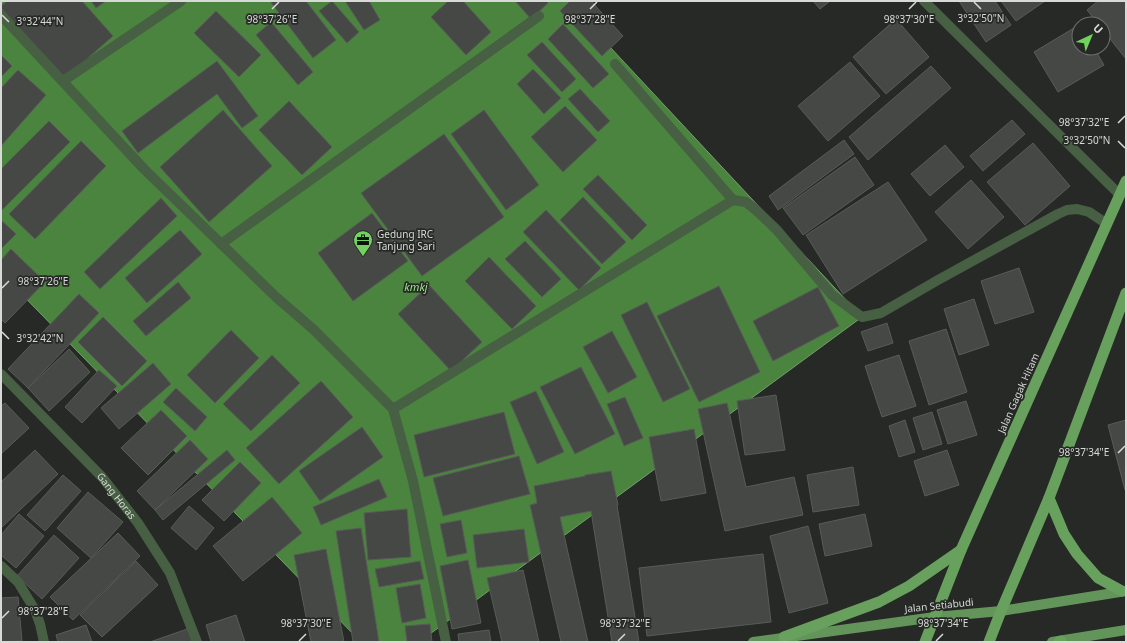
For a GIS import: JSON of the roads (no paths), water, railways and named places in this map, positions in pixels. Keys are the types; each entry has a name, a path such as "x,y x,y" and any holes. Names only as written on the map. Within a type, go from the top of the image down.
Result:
{"highway":[{"name":"Jalan Gagak Hitam","path":"925,642 961,550 1126,181"},
{"path":"989,642 1049,498 1126,293"},
{"path":"1049,498 1064,534 1077,554 1098,578 1124,591"},
{"path":"784,637 879,602 909,586 961,550"}],"main road":[{"name":"Jalan Setiabudi","path":"753,642 935,617 1001,611 1124,591"},
{"path":"1062,641 1126,630"}],"street":[{"path":"63,81 181,1"},
{"path":"924,1 1119,194"},
{"path":"1,15 144,169 276,297 313,330 393,410 413,481 446,642"},
{"path":"221,244 539,16"},
{"path":"615,64 733,200 746,202 756,210 776,229 832,295 862,316 882,313 998,247 1067,210 1077,208 1089,212 1106,224"},
{"path":"393,410 733,200"},
{"name":"Gang Horas","path":"1,374 102,477 138,523 170,573 197,642"},
{"path":"1,566 18,582 35,610 44,642"}],"water":[{"name":"kmkj","path":"1,1 567,1 862,317 419,642 361,642 1,273"}],"place":[{"name":"Gedung IRC Tanjung Sari","path":"363,257"}]}
